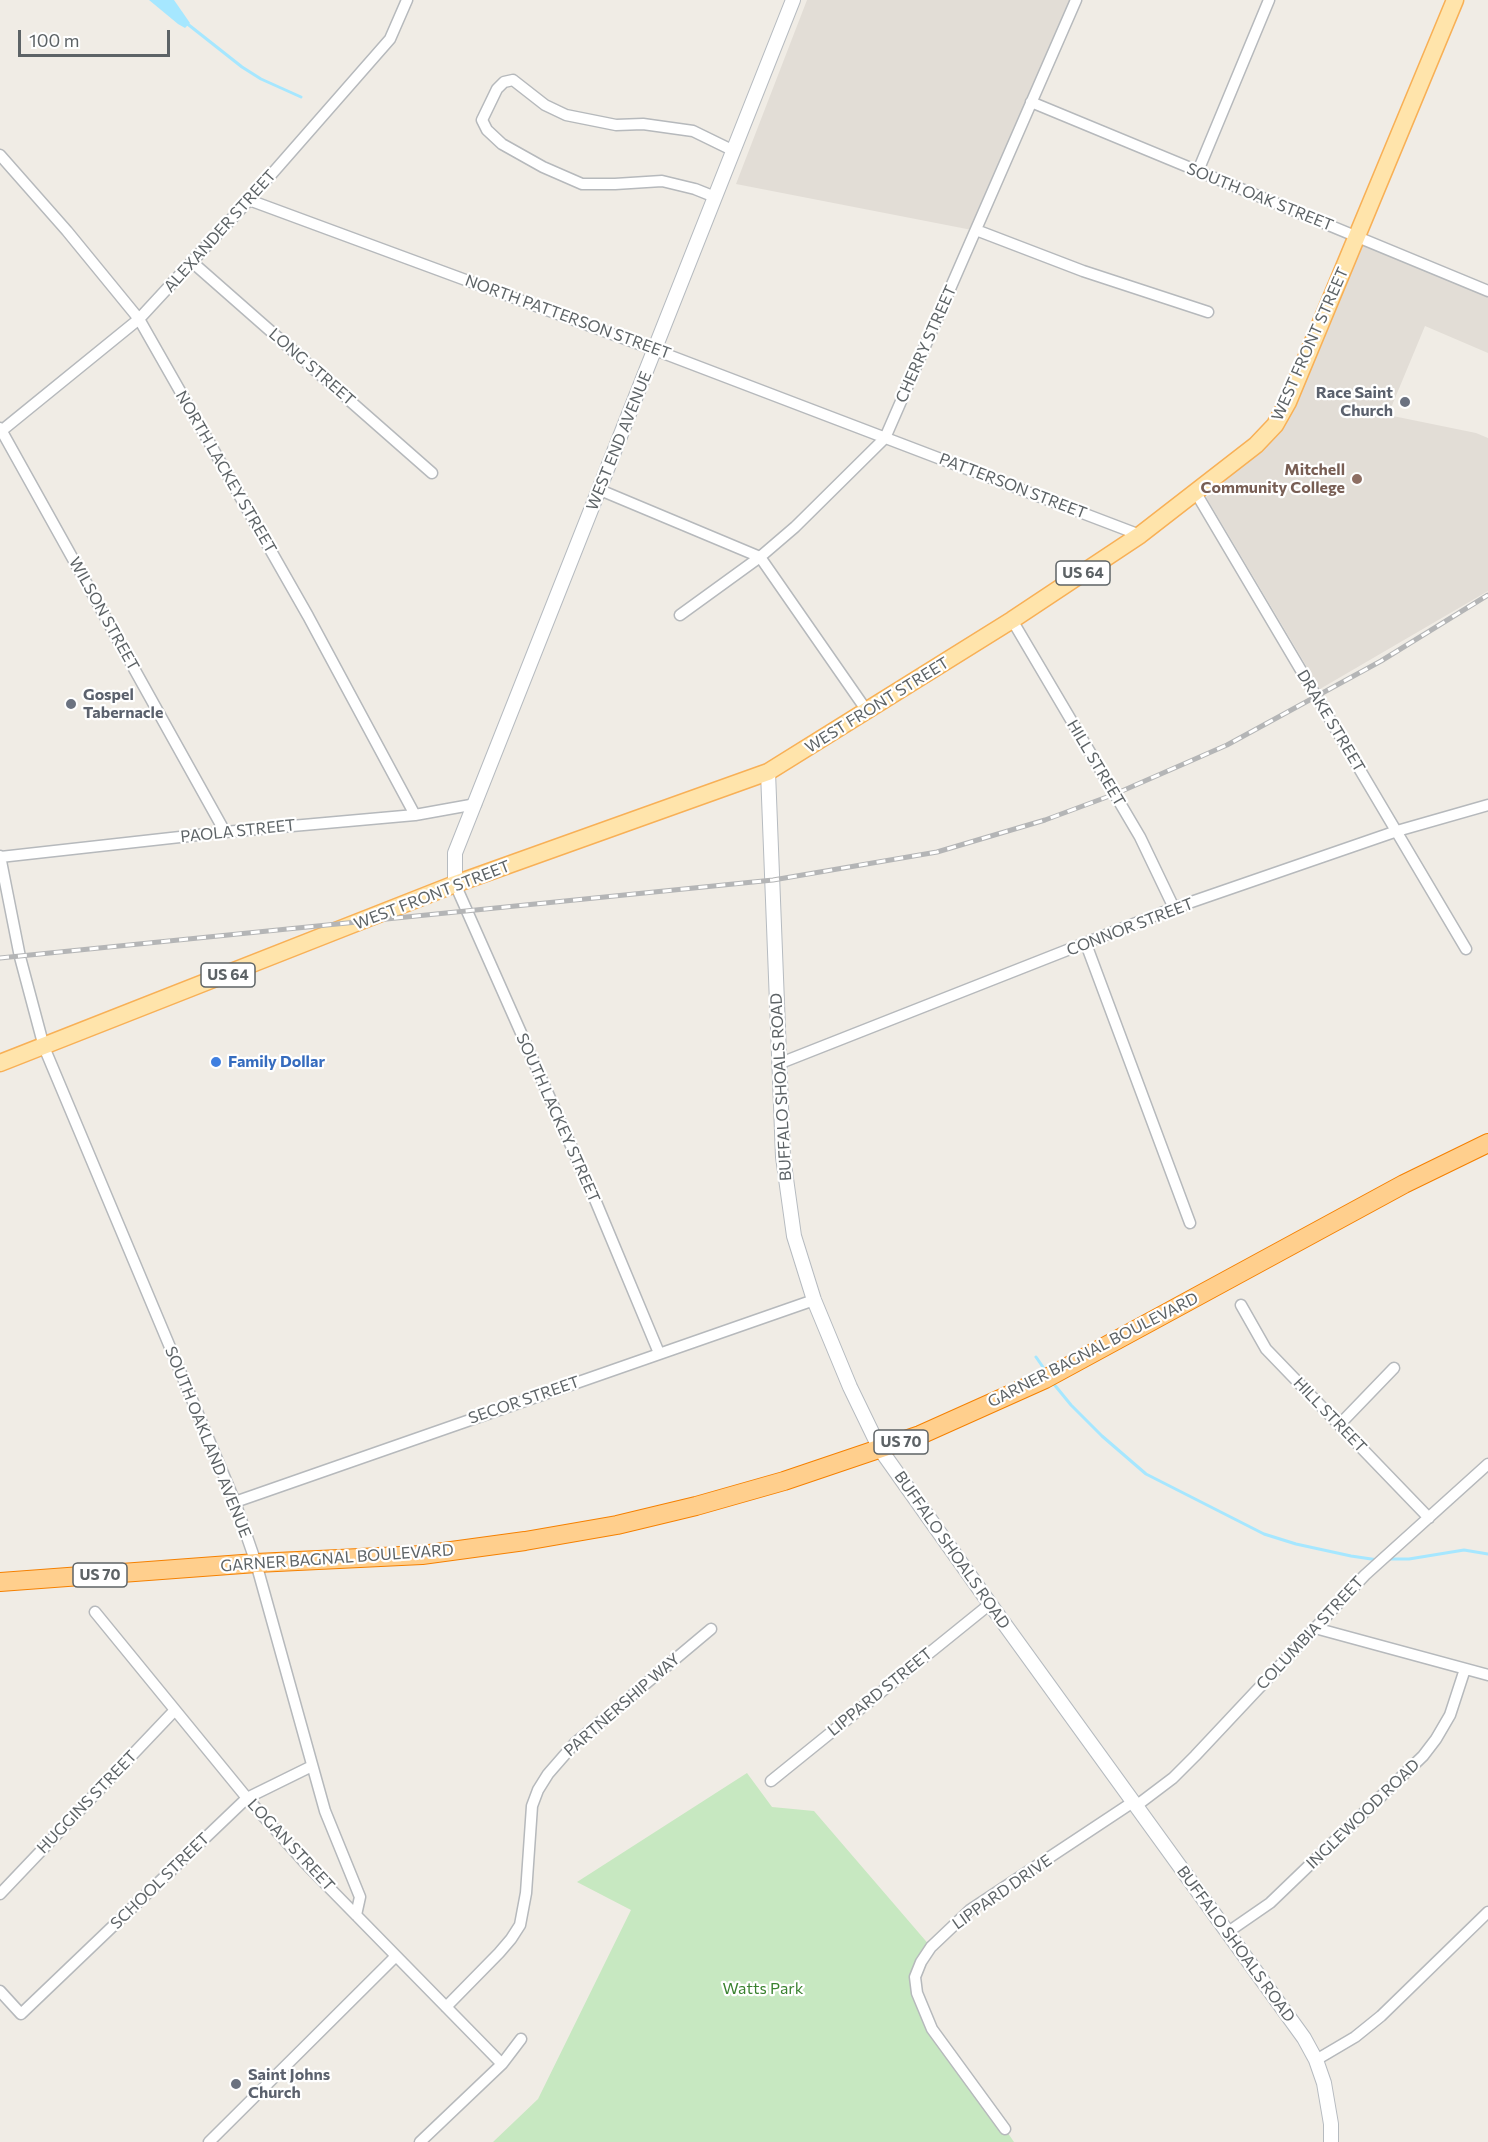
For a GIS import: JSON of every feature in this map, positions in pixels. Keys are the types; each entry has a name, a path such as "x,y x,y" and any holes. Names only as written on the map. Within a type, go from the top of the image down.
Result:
{"highway":[{"name":"GARNER BAGNAL BOULEVARD","path":"0,1582 256,1563 422,1555 525,1541 616,1525 696,1506 784,1481 920,1435 1045,1379 1404,1184 1488,1143"}],"main road":[{"name":"WEST FRONT STREET","path":"0,1064 455,884 768,772 1012,620 1140,535 1256,445 1275,425 1288,402 1455,0"}],"street":[{"name":"ALEXANDER STREET","path":"1,430 139,319 249,200 390,39 407,0"},
{"name":"WEST END AVENUE","path":"455,884 455,853 793,0"},
{"name":"CHERRY STREET","path":"680,615 760,557 795,527 885,438 1076,0"},
{"path":"1198,171 1269,0"},
{"path":"715,198 695,189 662,182 582,184 543,167 502,144 487,130 482,120 496,89 504,82 513,80 545,105 566,115 616,125 643,124 693,131 734,151"},
{"name":"SOUTH OAK STREET","path":"1031,102 1488,291"},
{"name":"NORTH LACKEY STREET","path":"0,155 67,231 139,319 308,616 415,815"},
{"name":"NORTH PATTERSON STREET","path":"249,200 655,350 885,438"},
{"path":"976,230 1083,271 1208,312"},
{"name":"LONG STREET","path":"192,262 432,473"},
{"name":"WILSON STREET","path":"1,430 225,832"},
{"name":"PATTERSON STREET","path":"885,438 1140,535"},
{"path":"600,490 760,557 867,711"},
{"name":"DRAKE STREET","path":"1196,493 1466,949"},
{"name":"HILL STREET","path":"1012,620 1140,837 1174,908"},
{"name":"BUFFALO SHOALS ROAD","path":"768,772 783,1157 794,1236 814,1300 850,1387 880,1449 1304,2038 1316,2060 1324,2083 1331,2124 1331,2142"},
{"name":"PAOLA STREET","path":"0,856 415,815 476,804"},
{"name":"CONNOR STREET","path":"778,1064 1174,908 1397,831 1488,805"},
{"name":"SOUTH OAKLAND AVENUE","path":"0,856 20,957 44,1047 236,1502 256,1563 325,1811 360,1897 356,1915"},
{"name":"SOUTH LACKEY STREET","path":"455,884 596,1202 659,1353"},
{"path":"1086,944 1190,1223"},
{"name":"SECOR STREET","path":"236,1502 814,1300"},
{"name":"HILL STREET","path":"1241,1305 1266,1349 1429,1518"},
{"path":"1340,1424 1394,1368"},
{"name":"COLUMBIA STREET","path":"1135,1804 1173,1778 1365,1575 1488,1464"},
{"name":"LIPPARD STREET","path":"771,1781 990,1604"},
{"name":"LOGAN STREET","path":"95,1612 247,1797 305,1863 502,2064"},
{"path":"1315,1628 1488,1675"},
{"name":"PARTNERSHIP WAY","path":"446,2007 499,1953 520,1924 526,1893 532,1806 548,1774 575,1743 711,1629"},
{"name":"INGLEWOOD ROAD","path":"1228,1932 1270,1903 1423,1756 1450,1715 1465,1669"},
{"name":"HUGGINS STREET","path":"0,1894 175,1710"},
{"name":"SCHOOL STREET","path":"0,1991 21,2014 247,1797 312,1766"},
{"name":"LIPPARD DRIVE","path":"1005,2130 932,2029 917,1993 915,1977 931,1947 970,1910 1135,1804"},
{"path":"1316,2060 1355,2037 1381,2016 1488,1912"},
{"path":"209,2142 396,1956"},
{"path":"420,2142 502,2064 521,2039"}],"shaded area":[{"path":"807,0 1073,0 972,230 736,184"},
{"name":"Mitchell Community College","path":"1360,244 1488,297 1488,353 1425,326 1388,415 1476,433 1488,438 1488,591 1320,689 1206,497 1248,461 1285,418"}],"green space":[{"name":"Watts Park","path":"747,1773 772,1807 814,1811 931,1947 915,1977 922,2007 1014,2142 493,2142 538,2099 631,1910 577,1882"}],"water":[{"path":"149,0 174,0 190,23 185,28"}],"waterway":[{"path":"185,22 242,67 261,79 301,97"},
{"path":"1036,1357 1045,1370"},
{"path":"1053,1383 1102,1436 1146,1474 1264,1534 1296,1544 1378,1560"},
{"path":"1387,1559 1409,1559 1464,1550 1488,1554"}],"railway":[{"path":"0,958 773,880 937,852 1045,820 1115,794 1227,745 1381,661 1488,595"}],"place":[{"name":"Race Saint Church","path":"1405,402"},
{"name":"Mitchell Community College","path":"1357,479"},
{"name":"Gospel Tabernacle","path":"71,704"},
{"name":"Family Dollar","path":"216,1062"},
{"name":"Saint Johns Church","path":"236,2084"}]}
